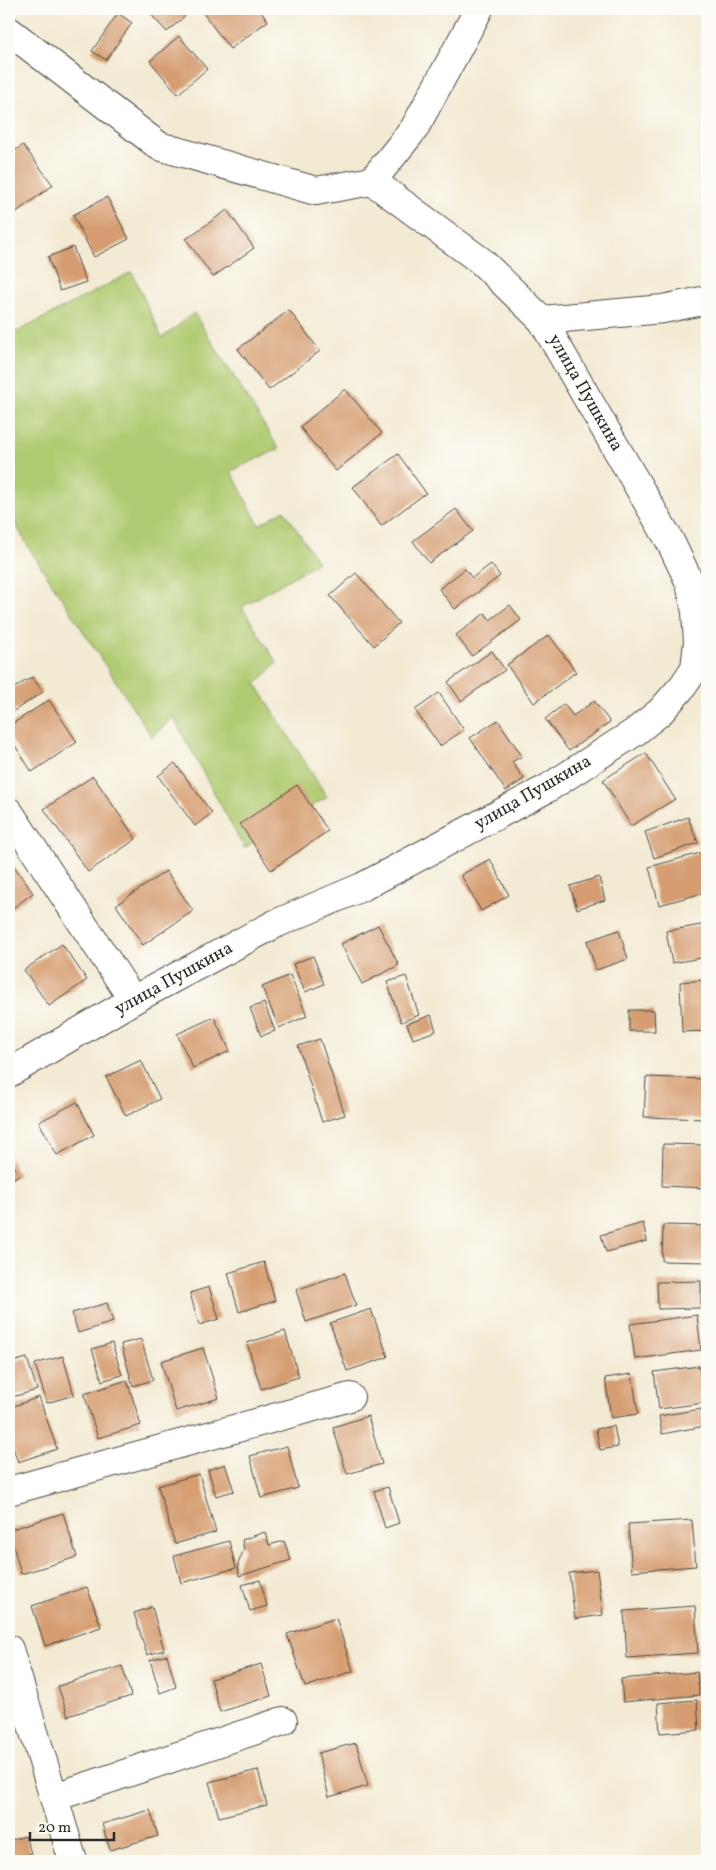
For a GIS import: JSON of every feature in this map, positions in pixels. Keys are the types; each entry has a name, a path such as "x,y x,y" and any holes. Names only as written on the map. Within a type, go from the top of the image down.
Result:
{"street":[{"path":"9,30 159,146 316,191 372,181 414,129 479,9"},
{"name":"улица Пушкина","path":"9,1073 133,1000 275,924 362,887 548,788 635,732 660,712 701,670 696,612 690,583 670,540 542,320 481,261 372,181"},
{"path":"542,320 663,309 707,300"},
{"path":"9,812 133,1000"},
{"path":"9,1491 350,1397"},
{"path":"9,1649 73,1861"},
{"path":"55,1797 283,1721"}],"green space":[{"path":"132,272 162,338 194,313 279,449 231,471 259,525 284,510 318,562 242,607 277,663 256,684 327,797 244,848 173,717 152,737 29,548 9,512 9,336"}],"building":[{"path":"146,9 181,9 186,15 167,32"},
{"path":"200,9 259,9 268,21 230,49"},
{"path":"118,13 132,23 106,60 92,51"},
{"path":"179,36 207,69 178,94 150,61"},
{"path":"23,145 53,185 11,216 9,214 9,155"},
{"path":"107,197 129,239 94,257 73,215"},
{"path":"227,210 254,248 213,277 186,239"},
{"path":"73,247 86,282 60,291 48,257"},
{"path":"289,310 320,351 269,390 238,349"},
{"path":"345,389 382,433 336,471 300,427"},
{"path":"398,454 426,493 381,526 353,487"},
{"path":"456,509 473,531 429,563 413,541"},
{"path":"491,564 500,576 455,609 439,589 465,569 472,578"},
{"path":"356,573 399,623 374,646 330,596"},
{"path":"510,605 521,620 472,656 456,635 485,613 490,620"},
{"path":"549,635 576,672 534,703 507,665"},
{"path":"492,651 505,670 461,701 448,682"},
{"path":"32,677 43,692 9,714 9,691"},
{"path":"439,693 464,730 440,746 415,710"},
{"path":"49,700 77,742 32,772 9,736 9,726"},
{"path":"594,701 610,722 569,751 545,719 564,704 573,716"},
{"path":"498,720 522,756 512,762 524,779 506,791 470,738"},
{"path":"646,753 675,799 631,826 603,780"},
{"path":"175,763 212,813 195,826 158,776"},
{"path":"93,776 136,839 88,872 44,809"},
{"path":"297,785 328,831 271,870 240,824"},
{"path":"688,817 698,843 654,858 645,832"},
{"path":"700,853 707,880 707,892 659,905 649,867"},
{"path":"9,859 33,893 9,911"},
{"path":"490,859 509,895 481,911 461,875"},
{"path":"166,871 193,911 143,945 116,905"},
{"path":"599,877 605,900 577,909 570,886"},
{"path":"707,924 707,957 672,963 666,931"},
{"path":"378,925 399,965 362,984 341,944"},
{"path":"619,930 628,959 596,970 587,941"},
{"path":"62,944 87,980 49,1006 24,970"},
{"path":"313,956 324,984 305,992 293,964"},
{"path":"290,975 307,1016 279,1028 262,987"},
{"path":"406,976 419,1015 401,1022 387,982"},
{"path":"707,980 707,1031 682,1032 680,982"},
{"path":"264,1003 275,1031 261,1036 250,1008"},
{"path":"629,1010 654,1010 655,1031 629,1031"},
{"path":"431,1015 436,1031 413,1039 407,1024"},
{"path":"214,1017 230,1051 193,1068 177,1034"},
{"path":"320,1039 345,1115 322,1122 298,1046"},
{"path":"141,1060 160,1099 126,1116 106,1077"},
{"path":"646,1077 707,1079 707,1119 644,1117"},
{"path":"77,1102 94,1135 57,1155 39,1122"},
{"path":"663,1144 707,1145 705,1188 662,1186"},
{"path":"9,1156 19,1175 9,1181"},
{"path":"643,1223 647,1241 606,1252 601,1235"},
{"path":"663,1225 707,1226 707,1262 662,1261"},
{"path":"264,1262 275,1301 239,1312 228,1273"},
{"path":"345,1273 356,1305 306,1322 296,1290"},
{"path":"701,1281 701,1308 658,1309 657,1282"},
{"path":"209,1287 219,1319 199,1325 190,1293"},
{"path":"107,1303 113,1322 78,1333 72,1313"},
{"path":"371,1309 388,1357 347,1371 330,1323"},
{"path":"697,1315 701,1350 635,1359 630,1324"},
{"path":"285,1331 299,1377 261,1389 247,1343"},
{"path":"141,1339 153,1380 133,1386 121,1344"},
{"path":"112,1343 122,1375 102,1381 92,1349"},
{"path":"203,1348 219,1398 176,1411 161,1361"},
{"path":"63,1356 74,1395 47,1403 35,1364"},
{"path":"27,1358 37,1390 9,1398 9,1363"},
{"path":"699,1366 704,1403 659,1409 654,1372"},
{"path":"632,1374 638,1414 611,1418 605,1378"},
{"path":"127,1380 141,1425 98,1438 84,1394"},
{"path":"39,1397 57,1449 18,1462 9,1436 9,1408"},
{"path":"701,1409 705,1426 662,1434 659,1416"},
{"path":"368,1416 382,1464 347,1474 333,1427"},
{"path":"614,1426 618,1447 600,1450 596,1429"},
{"path":"287,1446 298,1488 261,1498 250,1456"},
{"path":"225,1464 234,1491 216,1496 208,1470"},
{"path":"199,1474 216,1532 175,1544 158,1486"},
{"path":"388,1487 399,1523 385,1528 374,1491"},
{"path":"63,1513 77,1557 21,1574 9,1530"},
{"path":"692,1520 696,1566 632,1571 628,1524"},
{"path":"265,1532 269,1545 284,1541 291,1560 239,1576 238,1564 244,1549 242,1540"},
{"path":"229,1541 236,1568 181,1583 174,1556"},
{"path":"597,1570 603,1615 575,1619 569,1573"},
{"path":"260,1580 267,1606 250,1611 242,1585"},
{"path":"87,1587 101,1627 45,1646 32,1606"},
{"path":"695,1606 698,1653 627,1658 624,1611"},
{"path":"152,1607 164,1650 147,1655 134,1613"},
{"path":"336,1618 353,1671 305,1687 287,1634"},
{"path":"167,1655 176,1687 160,1693 150,1660"},
{"path":"261,1664 271,1696 220,1712 211,1679"},
{"path":"122,1666 131,1696 68,1716 58,1686"},
{"path":"697,1672 699,1695 623,1702 621,1679"},
{"path":"697,1700 699,1730 660,1733 658,1703"},
{"path":"356,1743 368,1786 329,1797 318,1753"},
{"path":"258,1770 267,1805 219,1817 209,1782"},
{"path":"150,1810 158,1836 110,1850 102,1824"},
{"path":"25,1836 31,1853 9,1861 9,1841"}]}
